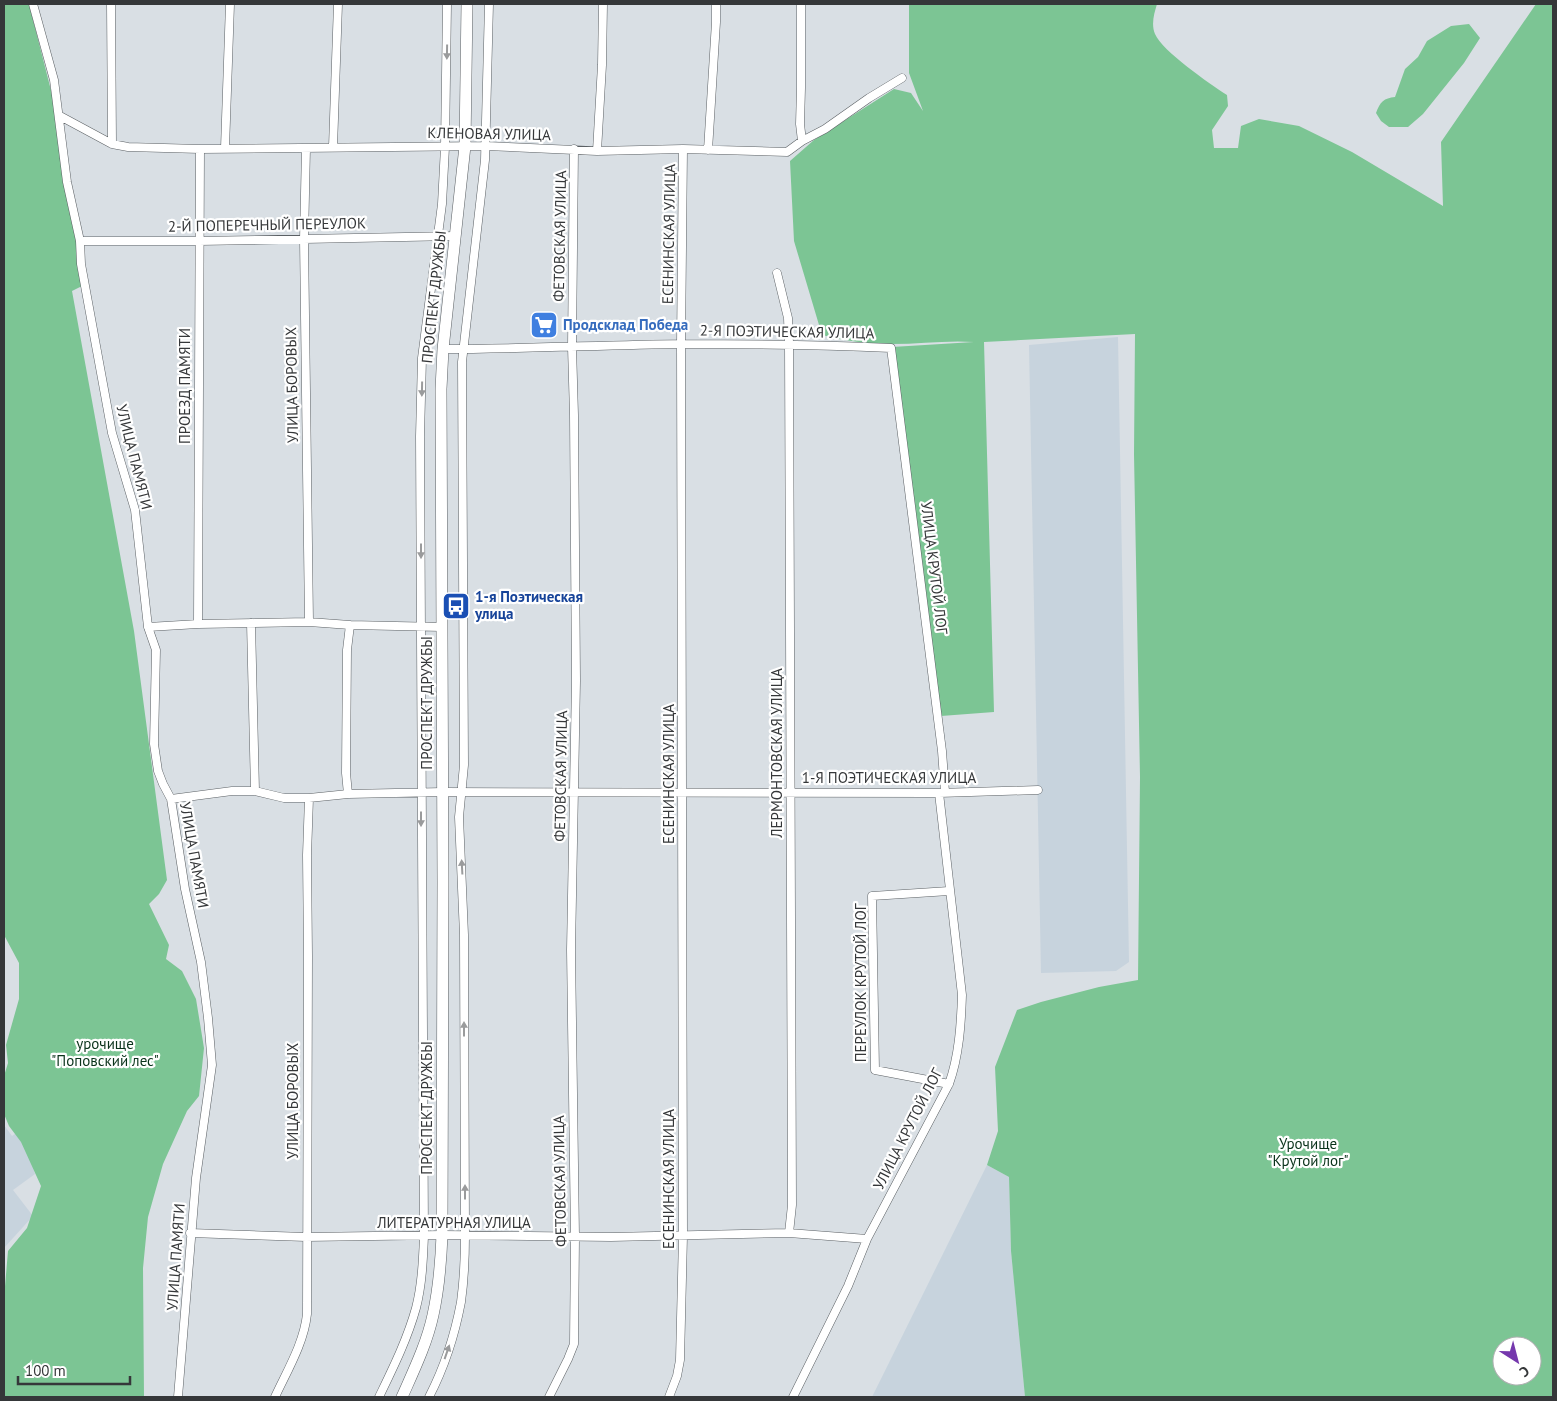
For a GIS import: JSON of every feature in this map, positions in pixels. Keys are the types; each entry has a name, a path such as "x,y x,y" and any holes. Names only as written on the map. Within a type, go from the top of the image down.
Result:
{"main road":[{"name":"ПРОСПЕКТ ДРУЖБЫ","path":"402,1397 424,1345 433,1316 441,1263 443,792 441,389 443,348 465,146 468,4"}],"street":[{"name":"УЛИЦА ПАМЯТИ","path":"33,4 54,80 67,182 80,241 81,264 112,434 135,510 148,627 156,650 154,744 158,771 171,799 185,889 201,962 208,1018 212,1065 190,1234 178,1397"},
{"path":"111,4 112,144"},
{"path":"225,148 230,4"},
{"path":"333,147 338,4"},
{"path":"379,1397 402,1350 416,1308 422,1268 424,1236 420,436 422,358 442,204 445,147 447,4"},
{"path":"429,1397 454,1332 461,1301 465,1236 464,935 459,817 464,755 463,349 486,146 489,4"},
{"path":"597,150 602,65 603,4"},
{"path":"708,150 716,4"},
{"path":"801,4 800,124 802,141"},
{"name":"КЛЕНОВАЯ УЛИЦА","path":"60,116 112,144 128,147 200,149 486,146 597,150 683,149 787,152 902,78"},
{"name":"УЛИЦА БОРОВЫХ","path":"306,148 304,239 308,622"},
{"name":"ПРОЕЗД ПАМЯТИ","path":"198,624 200,149"},
{"name":"ФЕТОВСКАЯ УЛИЦА","path":"549,1397 574,1344 575,1237 571,950 576,681 572,347 574,149"},
{"name":"ЕСЕНИНСКАЯ УЛИЦА","path":"669,1397 677,1376 680,1360 683,1236 681,344 683,149"},
{"name":"2-Й ПОПЕРЕЧНЫЙ ПЕРЕУЛОК","path":"80,241 199,241 455,236"},
{"name":"ЛЕРМОНТОВСКАЯ УЛИЦА","path":"777,273 788,318 789,344 792,1206 789,1233"},
{"name":"2-Я ПОЭТИЧЕСКАЯ УЛИЦА","path":"443,348 681,344 789,344 891,348"},
{"name":"УЛИЦА КРУТОЙ ЛОГ","path":"793,1397 848,1286 867,1239 949,1084 955,1066 962,1019 962,995 949,891 942,793 942,751 891,348"},
{"path":"148,627 308,622 442,627"},
{"path":"251,623 254,791"},
{"path":"348,794 346,773 347,650 350,625"},
{"name":"1-Я ПОЭТИЧЕСКАЯ УЛИЦА","path":"171,799 232,791 254,791 284,798 309,798 348,794 443,792 942,793 1038,790"},
{"name":"УЛИЦА БОРОВЫХ","path":"275,1397 306,1326 307,855 309,798"},
{"name":"ПЕРЕУЛОК КРУТОЙ ЛОГ","path":"949,891 872,896 875,1070 949,1084"},
{"name":"ЛИТЕРАТУРНАЯ УЛИЦА","path":"190,1234 306,1237 442,1235 575,1237 789,1233 867,1239"}],"shaded area":[{"path":"1118,337 1129,962 1116,971 1041,973 1029,345"},
{"path":"4,1125 12,1136 16,1133 28,1149 35,1174 13,1190 33,1216 4,1248"},
{"path":"987,1165 1009,1177 1011,1251 1025,1397 872,1397"}],"green space":[{"name":"урочище \"Поповский лес\"","path":"4,4 29,4 57,114 86,284 72,291 134,631 167,880 159,894 149,904 169,945 166,959 182,971 196,999 204,1048 199,1096 187,1111 163,1164 148,1217 143,1268 144,1397 4,1397 4,1298 8,1251 27,1228 41,1186 21,1142 9,1126 4,1114 4,1076 8,1063 6,1045 19,999 19,963 4,935"},
{"name":"Урочище \"Крутой лог\"","path":"909,4 1157,4 1153,26 1159,41 1187,67 1227,95 1228,106 1212,130 1214,148 1238,148 1241,126 1259,119 1299,126 1352,152 1443,206 1441,142 1536,4 1553,4 1553,1397 1025,1397 1011,1251 1009,1177 987,1165 998,1131 995,1067 1017,1010 1099,987 1138,980 1140,777 1134,454 1135,334 984,342 994,712 941,716 892,347 974,342 883,344 822,335 794,241 790,161 814,140 894,89 911,93 923,111 909,73"},
{"path":"1469,24 1480,38 1464,63 1423,114 1408,127 1389,127 1381,121 1376,113 1379,106 1388,98 1395,97 1405,69 1418,57 1427,41 1451,26"}],"place":[{"name":"Продсклад Победа","path":"544,325"},
{"name":"1-я Поэтическая улица","path":"456,606"}]}
